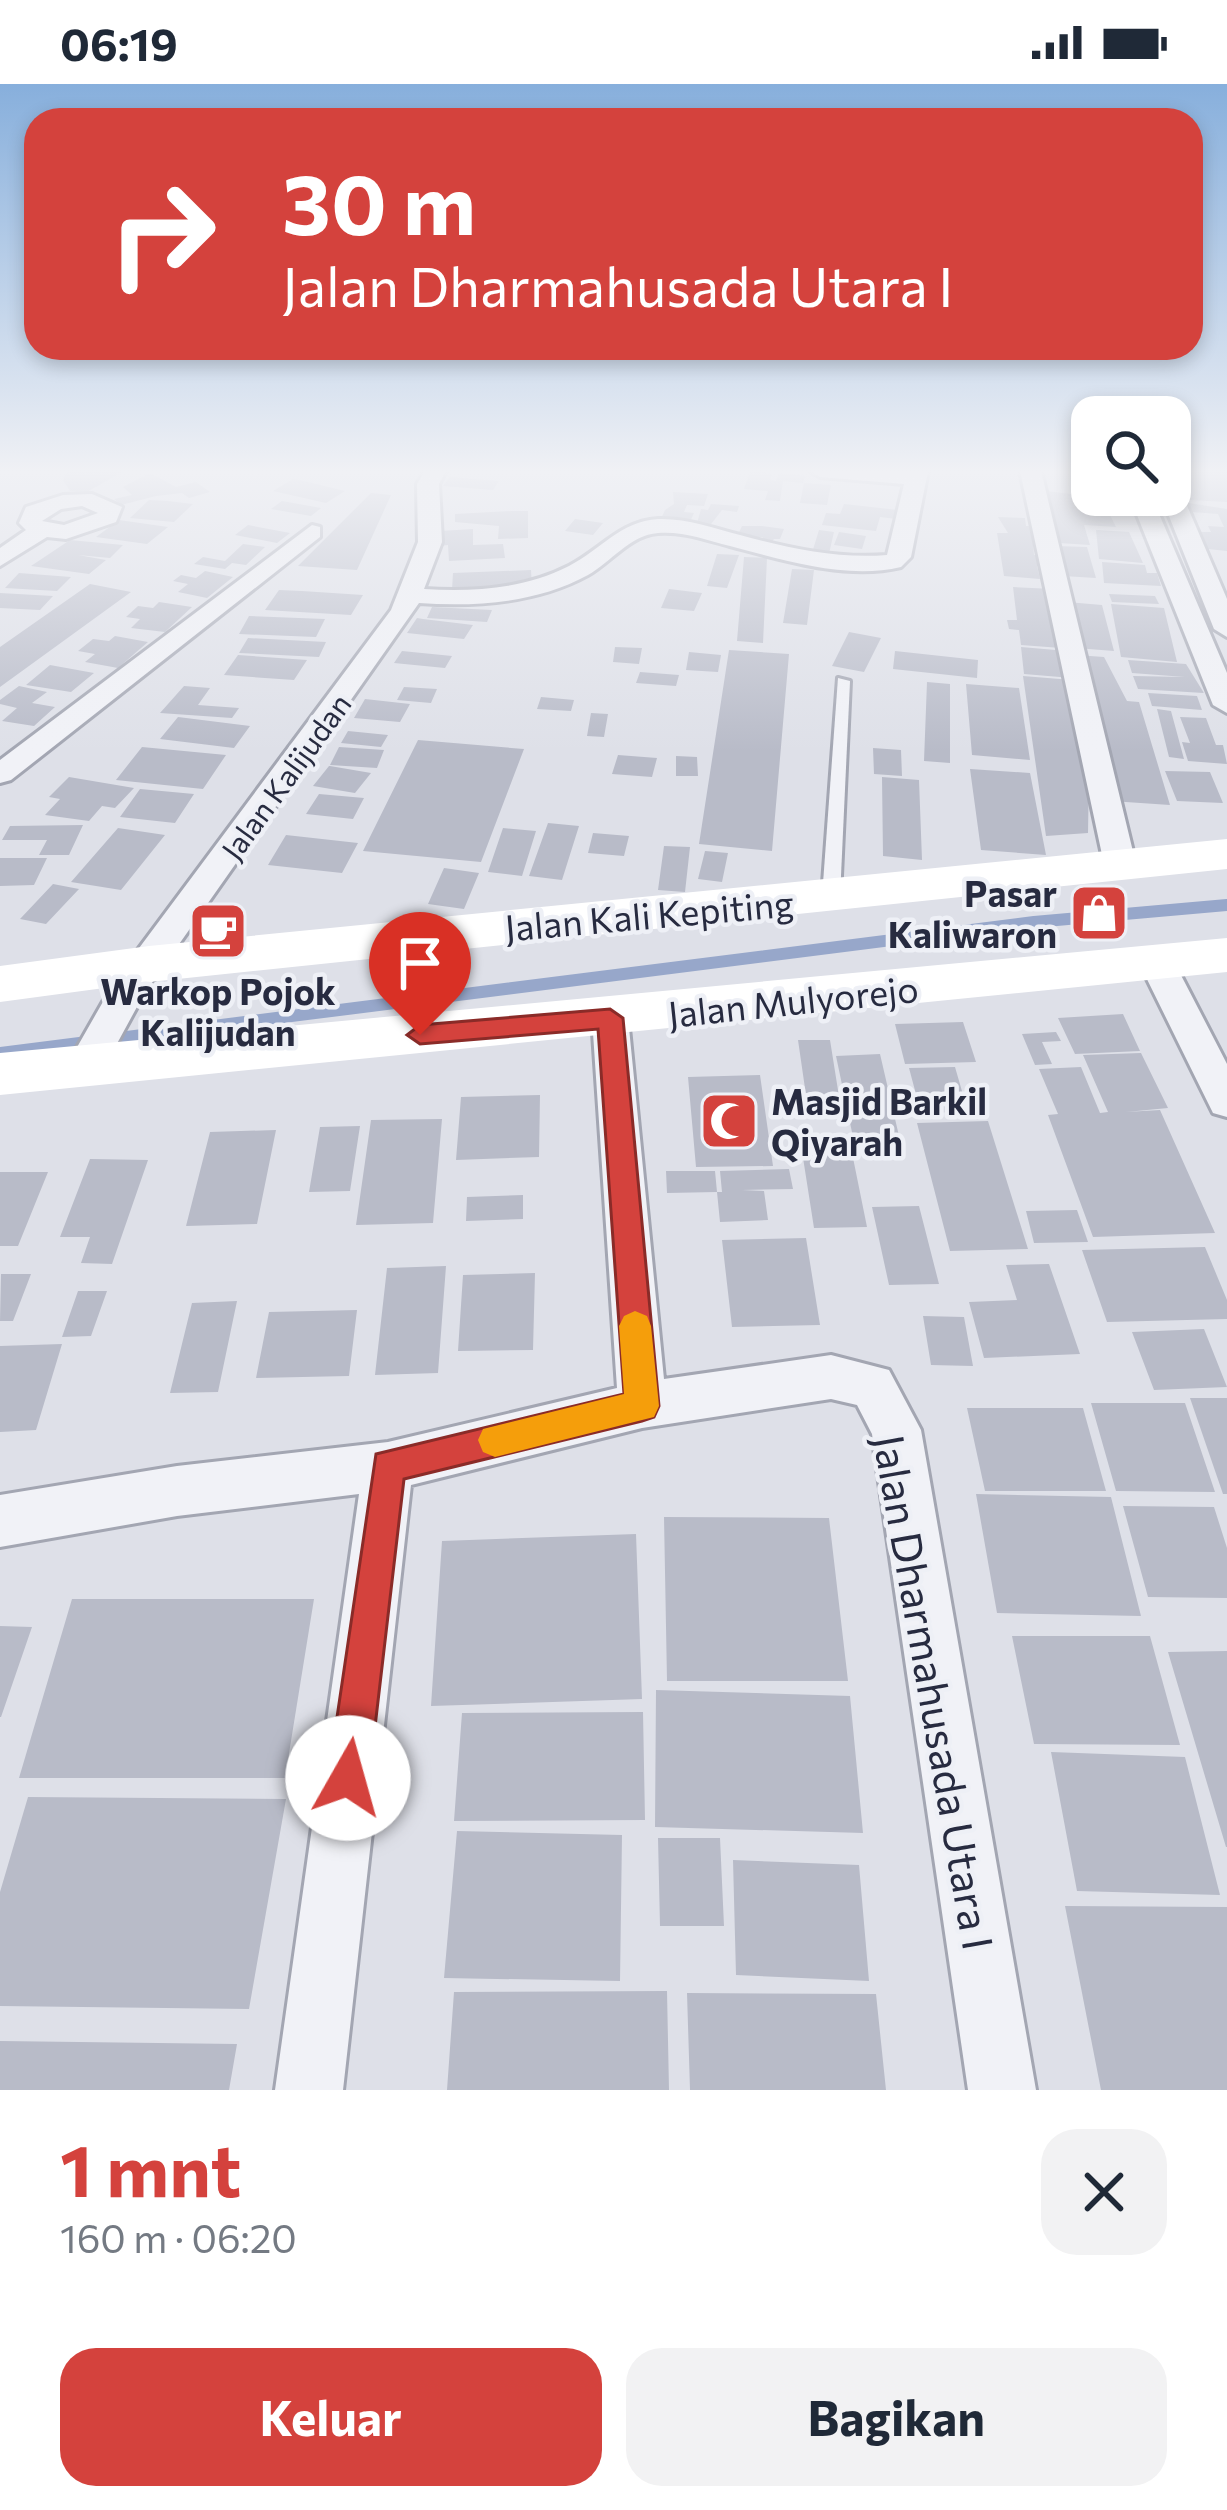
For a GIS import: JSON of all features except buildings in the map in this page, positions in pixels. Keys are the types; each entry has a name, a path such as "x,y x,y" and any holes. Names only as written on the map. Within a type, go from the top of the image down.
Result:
{"main road":[{"name":"Jalan Kali Kepiting","path":"0,984 139,976 1227,854"},
{"name":"Jalan Mulyorejo","path":"0,1074 89,1058 610,1018 1227,956"}],"street":[{"path":"0,774 270,565"},
{"name":"Jalan Kalijudan","path":"89,1058 139,976 404,611 421,565"},
{"path":"410,595 511,594 548,585 589,565"},
{"path":"1051,565 1120,864"},
{"path":"1169,565 1227,704"},
{"path":"1200,565 1227,629"},
{"path":"1157,963 1227,1102"},
{"path":"610,1018 642,1406"},
{"name":"Jalan Dharmahusada Utara I","path":"12,1520 177,1491 388,1466 642,1406 831,1377 872,1386 896,1430 1002,2090"},
{"path":"309,2090 388,1466"}],"lane":[{"path":"831,897 843,681"}],"waterway":[{"path":"0,1053 1034,922 1227,905 1214,906"}],"slow traffic":[{"path":"495,1440 642,1406 635,1326"}],"place":[{"name":"Pasar Kaliwaron","path":"1099,913"},
{"name":"Warkop Pojok Kalijudan","path":"218,931"},
{"name":"Masjid Barkil Qiyarah","path":"729,1121"}],"route":[{"path":"348,1778 388,1466 642,1406 610,1018 420,1035"}]}
